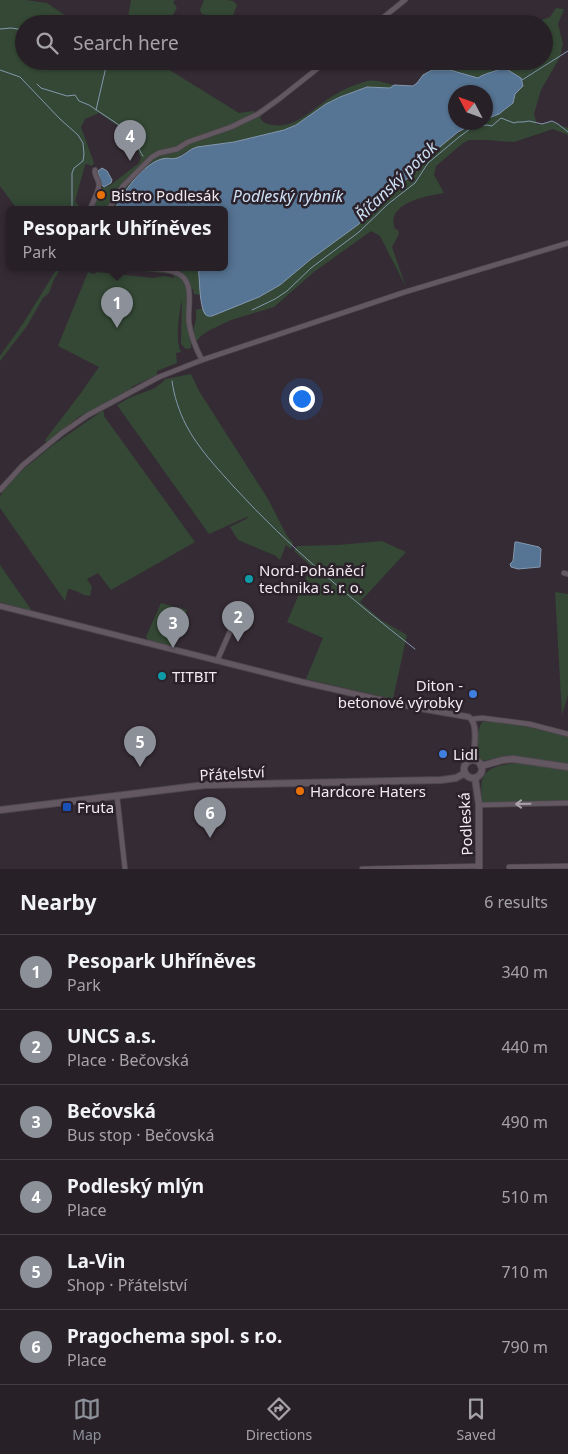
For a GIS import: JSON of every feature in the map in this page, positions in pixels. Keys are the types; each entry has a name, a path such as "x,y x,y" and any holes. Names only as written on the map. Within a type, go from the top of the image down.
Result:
{"main road":[{"path":"481,766 513,759 568,767"},
{"path":"473,760 481,766 480,774 475,778 470,778 464,773 465,764 468,761 473,760"},
{"name":"Přátelství","path":"0,810 223,784 441,780 456,778 464,773"},
{"name":"Podleská","path":"475,778 479,805 480,868"}],"street":[{"path":"386,15 405,0"},
{"path":"111,206 123,186 152,157 164,152 173,151 188,142 232,127 258,114 316,70"},
{"path":"91,206 98,188 98,180 94,174 95,170"},
{"path":"0,490 23,465 62,433 88,415 159,378 202,360 405,292 568,243"},
{"path":"171,271 184,277 188,288 189,324 194,343 202,360"},
{"path":"0,606 217,661 417,708 465,716 473,720 482,718 529,724 568,733"},
{"path":"217,661 239,611"},
{"path":"473,720 475,728 473,760"},
{"path":"117,796 125,869"},
{"path":"479,805 568,803"},
{"path":"509,867 568,866"},
{"path":"362,869 480,868"}],"green space":[{"path":"0,0 26,0 47,3 65,15 15,15 15,70 170,70 239,113 254,111 261,115 262,121 271,125 291,123 330,97 367,81 394,85 390,88 367,87 340,97 326,104 296,125 284,130 187,151 176,159 161,159 149,165 119,199 116,206 89,206 93,196 100,188 109,186 139,163 141,158 136,147 137,139 99,113 85,119 81,127 94,163 92,166 85,165 75,201 79,206 15,206 0,186"},
{"path":"131,0 175,0 173,2 177,8 173,15 128,15"},
{"path":"204,0 227,0 233,1 237,5 233,15 206,15 202,14 200,10"},
{"path":"556,8 564,9 558,24 563,44 560,57 553,69 553,15 551,15"},
{"path":"447,70 553,70 541,90 534,114 537,125 552,122 568,128 568,135 553,129 514,142 469,140 436,166 434,175 444,193 409,202 401,207 393,220 395,229 398,230 399,234 392,247 406,287 380,236 371,231 314,272 274,307 231,320 208,331 195,343 193,333 196,310 203,308 205,313 259,297 280,285 311,259 359,224 380,198 407,179 423,161 447,141 463,130 493,130 493,116 508,108 515,94 495,73 485,73 478,78 457,71"},
{"path":"56,271 59,271 49,293 43,298 27,326 0,361 0,356"},
{"path":"142,271 198,271 200,295 194,294 193,289 187,290 187,324 191,348 186,349 181,344 182,300 178,334 181,352 176,353 177,363 157,371 157,375 131,387 133,389 77,418 47,443 45,440 99,367 58,346 88,272 94,274 97,272 153,278 164,276 175,278 172,274"},
{"path":"191,374 199,391 268,499 287,536 293,543 291,549 286,545 280,560 276,556 238,540 230,527 249,516 209,534 117,405 155,388 166,379"},
{"path":"102,411 195,542 111,590 98,573 87,579 92,587 90,596 68,589 65,601 0,508 0,496 6,486 26,467 53,445"},
{"path":"382,541 406,552 360,602 381,620 407,635 393,699 306,679 323,638 287,622 311,566 294,551 297,546"},
{"path":"0,565 32,611 0,602"},
{"path":"555,592 568,594 568,695 562,715"},
{"path":"161,603 187,610 171,646 149,641 146,637"},
{"path":"490,721 529,727 568,737 568,764 516,756 482,761 479,758 477,748 480,725 482,722"},
{"path":"515,763 568,770 568,801 482,803 482,783 485,774 497,767"}],"water":[{"name":"Podleský rybník","path":"432,70 450,70 478,78 497,70 508,70 521,78 523,86 515,94 513,103 493,116 493,85 448,85 448,130 462,130 423,161 407,179 380,198 359,224 311,259 280,285 259,297 212,316 207,316 203,310 198,271 228,271 228,206 117,206 128,187 141,172 162,159 177,158 197,147 234,142 284,130 296,125 326,104 340,97 367,87 413,86 423,75"},
{"path":"102,168 107,171 112,180 111,183 104,187 101,184 98,171"},
{"path":"515,542 541,549 540,567 518,569 511,567"}],"waterway":[{"path":"0,29 15,29"},
{"path":"553,60 568,51"},
{"name":"Říčanský potok","path":"0,70 20,77 78,135 83,143 83,161 74,168 72,173 72,206"},
{"path":"96,110 105,70"},
{"path":"522,80 538,70"},
{"path":"37,84 41,88 67,96 75,95 79,101 89,105 137,137 139,149 143,156"},
{"name":"Říčanský potok","path":"252,310 287,291 311,268 359,232 388,204 415,183 428,163 470,129 487,125 492,126 501,118 514,123 529,121 542,124 552,121 568,132"},
{"path":"172,381 179,409 186,425 196,442 234,487 276,531 321,572 415,649"}],"place":[{"name":"Podleský mlýn","path":"130,161"},
{"name":"Bistro Podlesák","path":"101,195"},
{"name":"Pesopark Uhříněves","path":"117,328"},
{"name":"Nord-Poháněcí technika s. r. o.","path":"249,579"},
{"name":"UNCS a.s.","path":"238,642"},
{"name":"Bečovská","path":"173,648"},
{"name":"TITBIT","path":"162,676"},
{"name":"Diton - betonové výrobky","path":"473,694"},
{"name":"Lidl","path":"443,754"},
{"name":"La-Vin","path":"140,767"},
{"name":"Hardcore Haters","path":"300,791"},
{"name":"Fruta","path":"67,807"},
{"name":"Pragochema spol. s r.o.","path":"210,838"}]}
